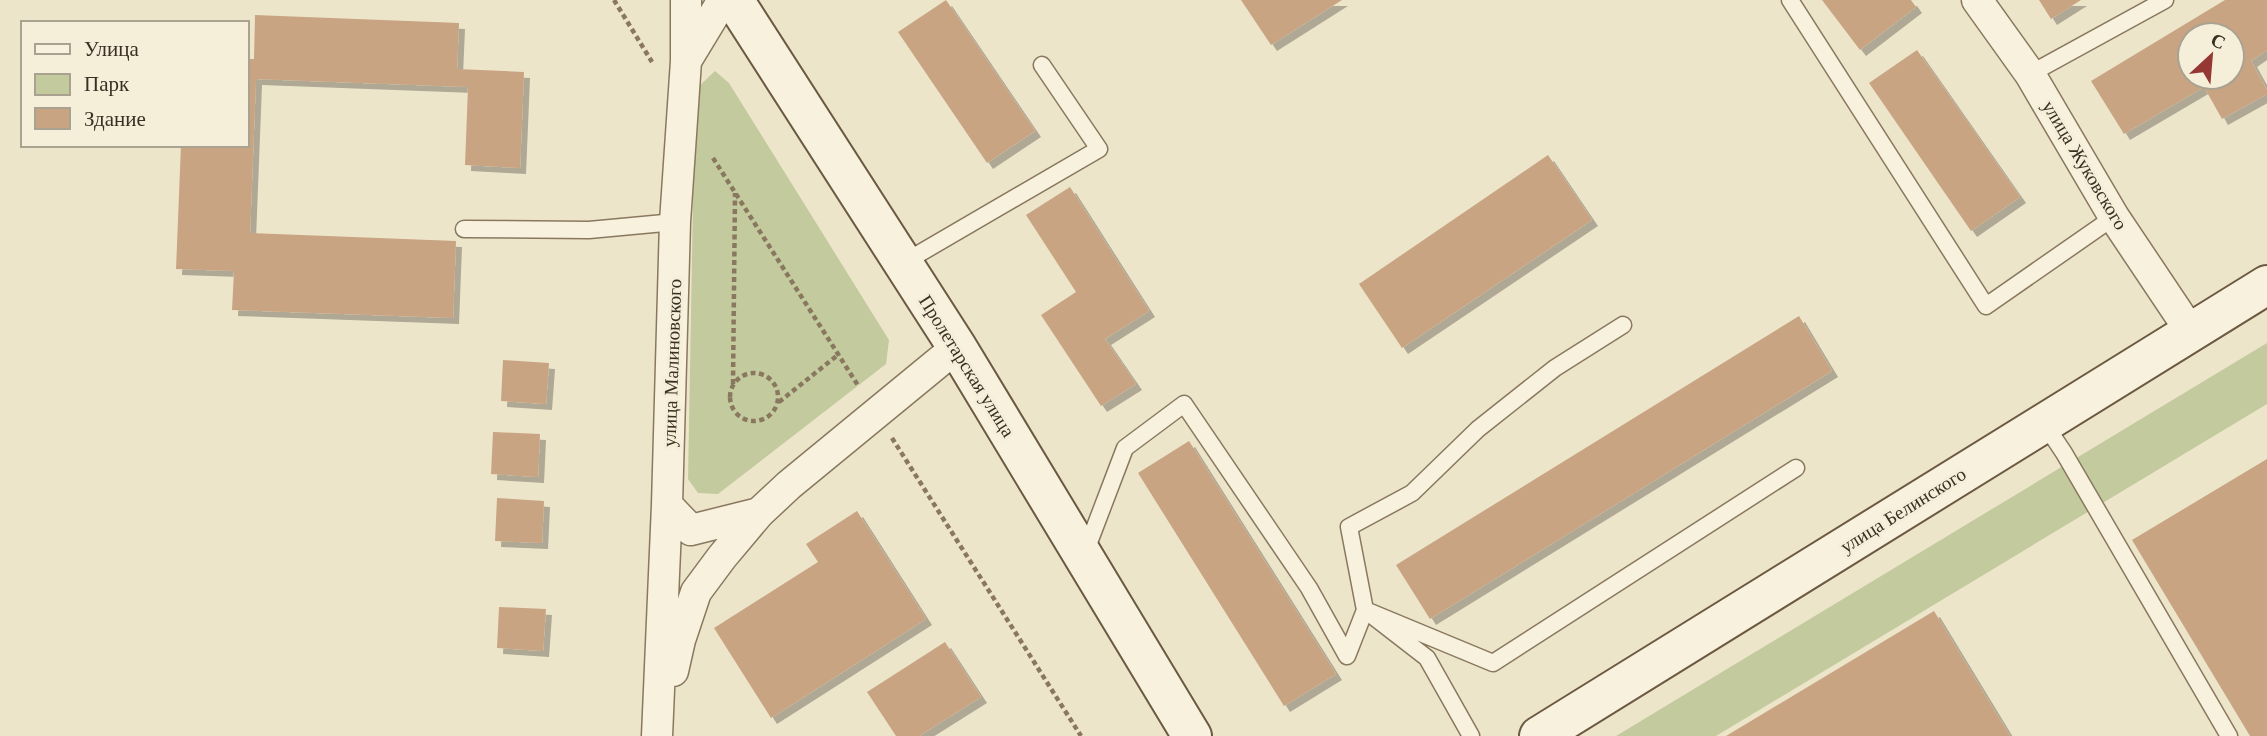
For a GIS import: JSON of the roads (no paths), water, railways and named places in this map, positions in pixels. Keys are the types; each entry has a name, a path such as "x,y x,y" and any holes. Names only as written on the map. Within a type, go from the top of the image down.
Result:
{"main road":[{"name":"Пролетарская улица","path":"734,0 957,346 1192,736"},
{"name":"улица Белинского","path":"1539,736 2267,285"}],"street":[{"path":"686,0 686,61"},
{"name":"улица Малиновского","path":"658,736 675,222 686,61 723,0"},
{"name":"улица Жуковского","path":"1977,0 2030,74 2114,217 2191,332"},
{"path":"658,736 680,640 696,593 722,557 759,513 789,485 957,346"},
{"path":"667,505 691,530 759,513"}],"lane":[{"path":"1790,0 1986,306 2114,217"},
{"path":"2030,74 2165,0"},
{"path":"903,263 1099,149 1042,65"},
{"path":"464,229 589,230 675,222"},
{"path":"1083,558 1125,448 1184,404 1308,588 1347,656 1365,610 1349,527 1412,493 1478,429 1555,368 1623,325"},
{"path":"2044,423 2228,736"},
{"path":"1365,610 1493,663 1796,468"},
{"path":"1365,610 1427,659 1471,736"}]}
